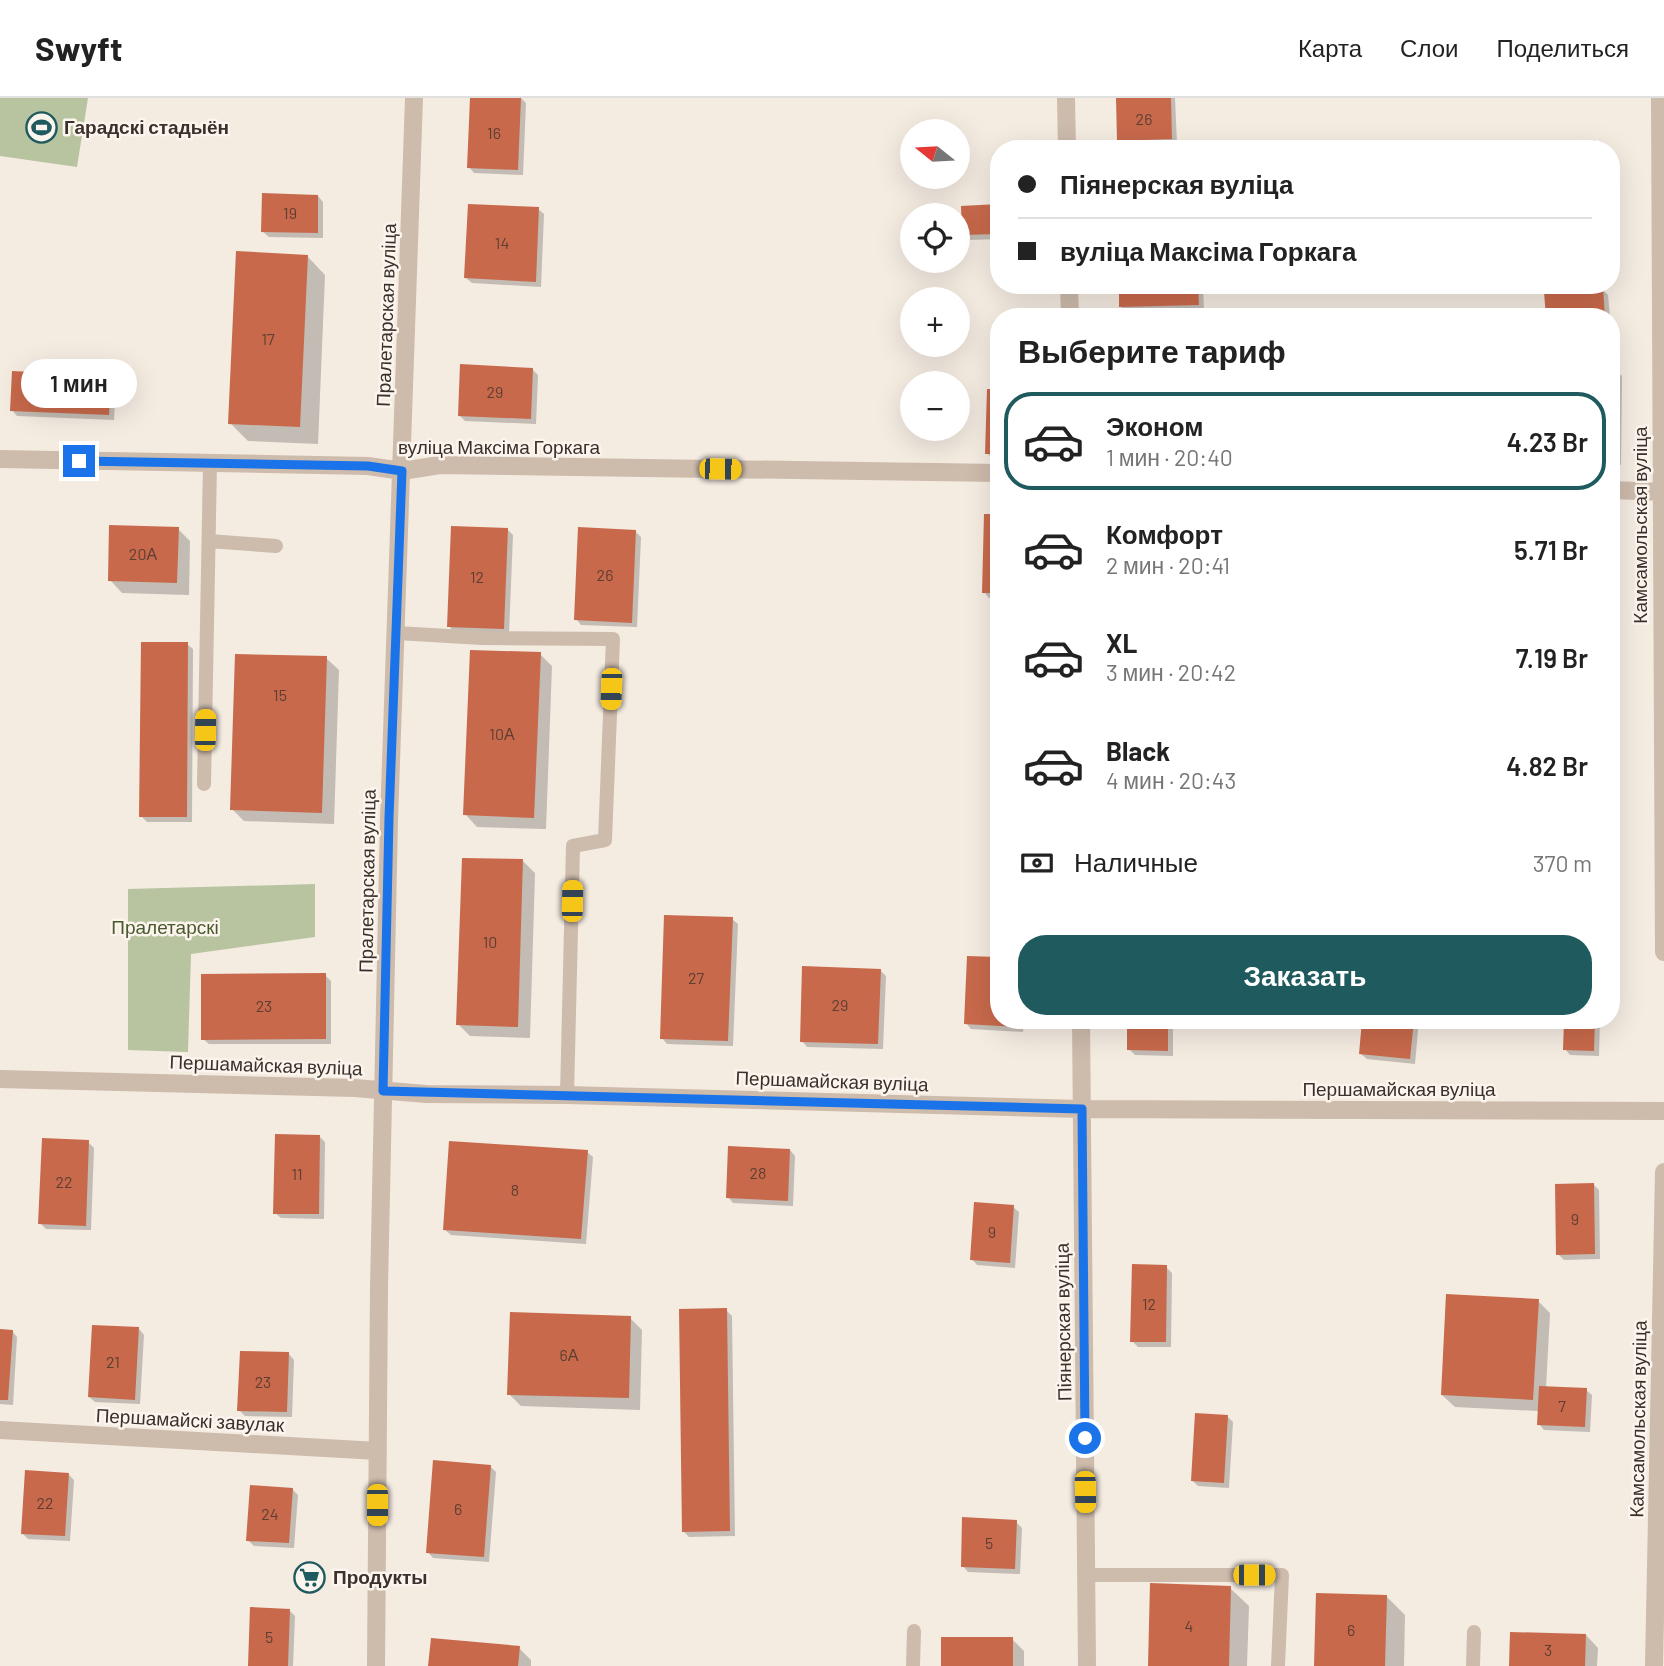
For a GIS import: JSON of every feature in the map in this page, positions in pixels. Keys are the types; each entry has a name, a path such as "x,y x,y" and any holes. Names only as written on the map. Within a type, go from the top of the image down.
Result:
{"street":[{"name":"Пралетарская вуліца","path":"376,1666 389,818 414,98"},
{"path":"1066,98 1066,140"},
{"name":"Камсамольская вуліца","path":"1660,98 1664,952"},
{"name":"вуліца Максіма Горкага","path":"0,459 368,466 402,471 440,466 990,473"},
{"path":"1620,490 1662,492"},
{"name":"Піянерская вуліца","path":"1081,1029 1087,1666"},
{"name":"Першамайская вуліца","path":"0,1079 1082,1109 1664,1111"},
{"name":"Камсамольская вуліца","path":"1654,1666 1664,1172"},
{"name":"Першамайскі завулак","path":"0,1430 378,1451"}],"lane":[{"path":"204,784 211,464"},
{"path":"209,541 276,546"},
{"path":"397,633 482,638 613,639 605,840 573,846 567,1095"},
{"path":"1086,1574 1282,1575 1278,1666"},
{"path":"913,1666 914,1631"},
{"path":"1473,1666 1474,1632"}],"green space":[{"name":"Гарадскі стадыён","path":"0,98 88,98 77,167 0,156"},
{"name":"Пралетарскі","path":"315,884 315,937 191,954 188,1052 128,1050 128,889"}],"building":[{"path":"470,98 521,98 518,170 467,168"},
{"path":"1116,98 1171,98 1172,139 1117,140"},
{"path":"262,193 318,195 318,233 261,232"},
{"path":"468,204 539,207 536,282 464,278"},
{"path":"990,204 990,234 970,235 970,206"},
{"path":"236,251 308,255 300,427 228,424"},
{"path":"1119,294 1198,294 1199,305 1119,307"},
{"path":"1544,294 1603,294 1604,308 1545,308"},
{"path":"460,364 533,368 531,419 458,416"},
{"path":"12,371 111,376 109,415 10,411"},
{"path":"987,389 990,389 990,454 985,454"},
{"path":"984,514 990,514 990,593 982,593"},
{"path":"109,525 179,527 177,583 108,581"},
{"path":"451,526 508,528 504,629 447,627"},
{"path":"578,527 636,530 632,623 574,620"},
{"path":"141,642 188,642 187,817 139,817"},
{"path":"470,650 541,652 534,818 463,815"},
{"path":"235,654 327,656 322,813 230,810"},
{"path":"462,858 523,859 518,1027 456,1025"},
{"path":"664,915 733,917 728,1041 660,1039"},
{"path":"967,956 990,957 990,1025 964,1024"},
{"path":"802,966 881,969 878,1044 800,1042"},
{"path":"326,973 326,1039 201,1040 201,974"},
{"path":"1127,1029 1168,1029 1168,1051 1127,1050"},
{"path":"1361,1029 1413,1029 1410,1059 1359,1054"},
{"path":"1564,1029 1595,1029 1594,1051 1563,1050"},
{"path":"275,1134 320,1135 319,1214 273,1214"},
{"path":"42,1138 89,1140 86,1226 38,1224"},
{"path":"449,1141 588,1150 581,1239 443,1230"},
{"path":"728,1146 790,1149 788,1201 726,1198"},
{"path":"1594,1183 1595,1254 1556,1255 1555,1184"},
{"path":"974,1202 1014,1205 1010,1263 970,1260"},
{"path":"1132,1264 1167,1265 1166,1342 1130,1342"},
{"path":"1446,1294 1539,1299 1533,1400 1441,1395"},
{"path":"727,1308 730,1531 682,1532 679,1309"},
{"path":"510,1312 631,1316 629,1398 507,1395"},
{"path":"92,1325 139,1327 135,1400 88,1397"},
{"path":"0,1329 13,1330 8,1400 0,1400"},
{"path":"240,1351 289,1352 287,1412 237,1411"},
{"path":"1539,1386 1587,1388 1585,1427 1537,1425"},
{"path":"1195,1413 1228,1415 1224,1483 1191,1481"},
{"path":"433,1460 491,1465 484,1557 426,1553"},
{"path":"25,1470 69,1473 65,1536 21,1534"},
{"path":"250,1485 293,1488 289,1543 246,1541"},
{"path":"962,1517 1017,1520 1015,1569 961,1567"},
{"path":"1150,1583 1231,1586 1229,1666 1148,1666"},
{"path":"1316,1593 1387,1595 1385,1666 1314,1666"},
{"path":"250,1607 290,1609 288,1666 248,1666"},
{"path":"1510,1632 1586,1634 1585,1666 1509,1666"},
{"path":"941,1637 1013,1637 1013,1666 941,1666"},
{"path":"431,1638 520,1646 518,1666 428,1666"}],"place":[{"name":"Гарадскі стадыён","path":"41,127"},
{"name":"Продукты","path":"310,1577"}],"route":[{"path":"79,461 368,466 402,471 389,818 383,1091 1082,1109 1085,1438"}]}
